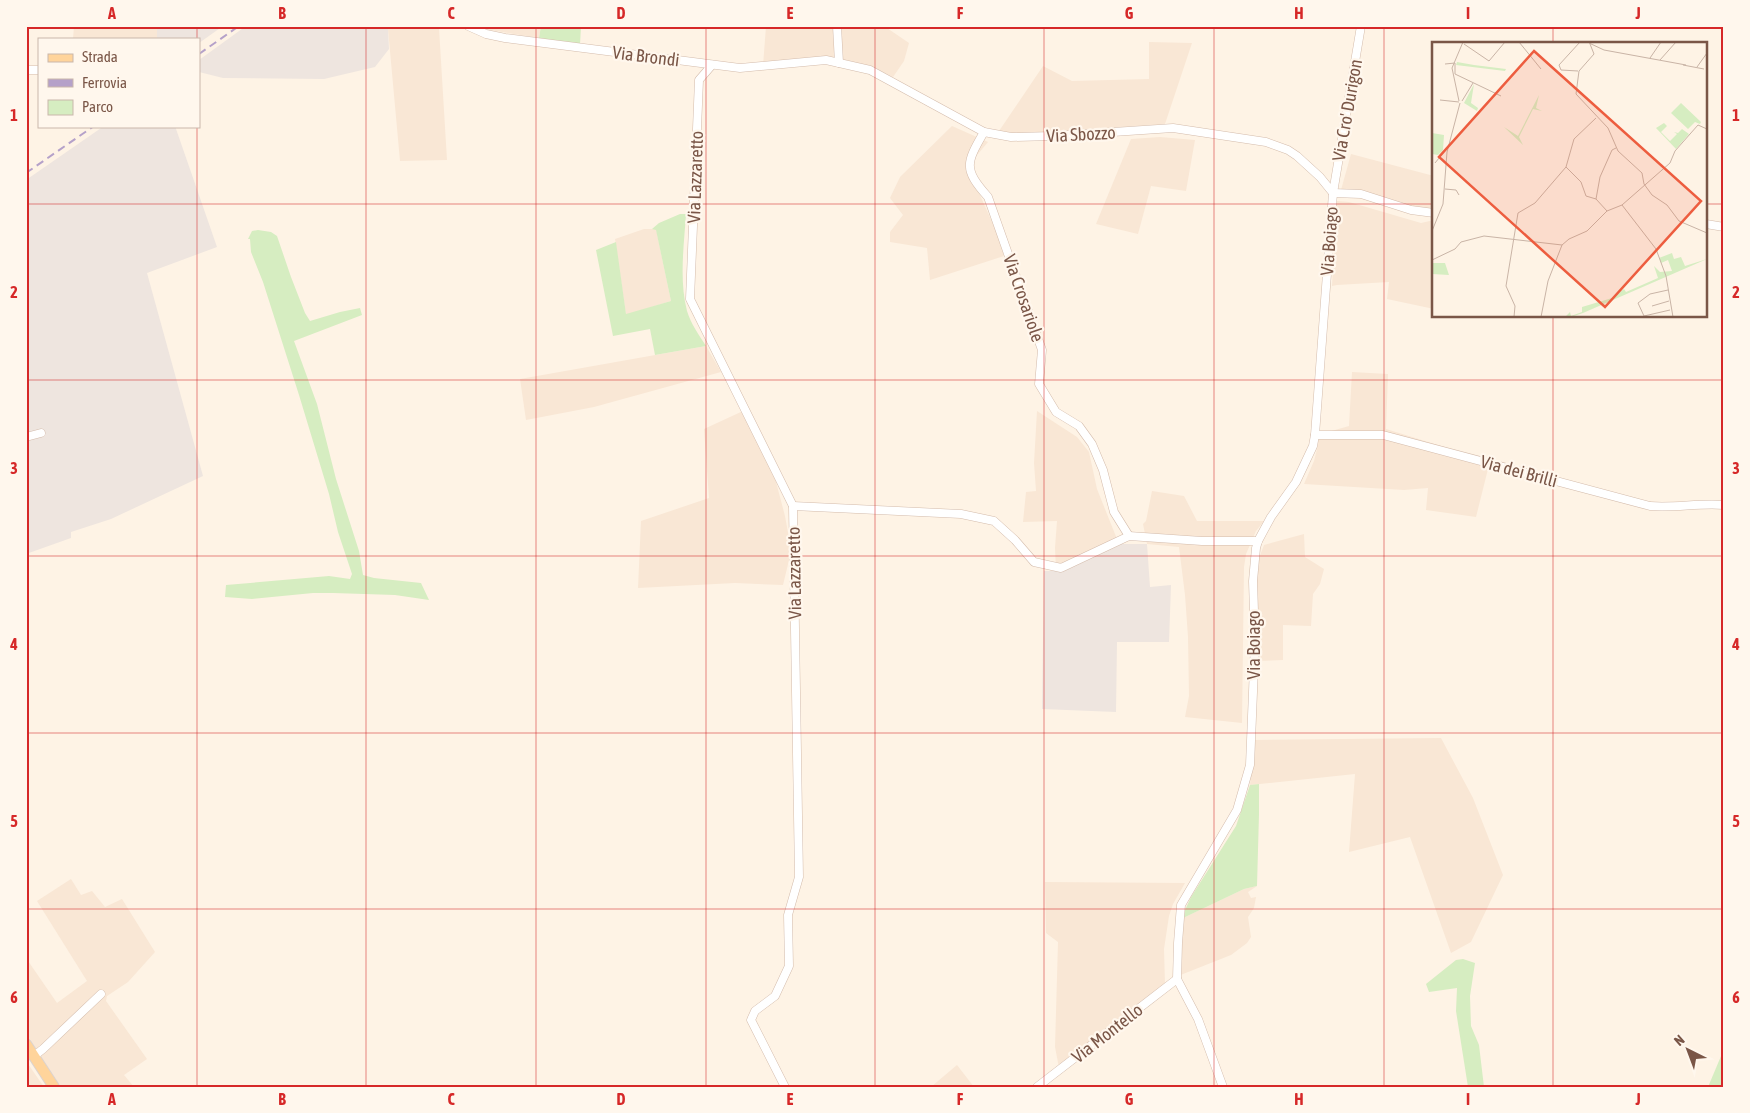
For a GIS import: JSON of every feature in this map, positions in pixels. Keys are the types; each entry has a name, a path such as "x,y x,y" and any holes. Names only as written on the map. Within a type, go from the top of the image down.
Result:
{"main road":[{"path":"26,1044 54,1087"}],"street":[{"name":"Via Brondi","path":"468,26 486,34 505,38 740,68 826,60"},
{"path":"837,26 839,62"},
{"name":"Via Cro' Durigon","path":"1333,193 1362,26"},
{"name":"Via Sbozzo","path":"826,60 870,70 984,132 1011,137 1173,128 1266,142 1288,150 1297,156 1320,177 1333,193"},
{"name":"Via Lazzaretto","path":"712,65 698,80 690,298 793,506 799,877 788,915 789,966 774,996 755,1011 751,1020 785,1087"},
{"name":"Via Crosariole","path":"984,132 972,152 969,167 973,180 988,197 1042,350 1039,384 1056,412 1079,426 1092,444 1103,470 1114,512 1130,536"},
{"path":"1333,193 1361,194 1411,210 1432,213"},
{"name":"Via Boiago","path":"1223,1087 1198,1019 1177,980 1181,905 1236,810 1250,765 1255,642 1253,581 1258,541 1271,517 1296,482 1313,446 1333,193"},
{"path":"1708,224 1724,227"},
{"path":"26,437 41,432"},
{"name":"Via dei Brilli","path":"1315,435 1383,435 1650,506 1724,505"},
{"path":"793,506 961,514 994,521 1034,562 1061,568 1130,536 1202,541 1258,541"},
{"name":"Via Montello","path":"1037,1087 1177,980"},
{"path":"34,1056 101,994"}],"shaded area":[{"path":"74,26 157,26 157,38 73,38"},
{"path":"157,26 223,26 200,42 200,38 157,38"},
{"path":"246,26 392,26 388,29 389,49 375,67 324,79 223,78 200,72 200,59"},
{"path":"392,26 411,26 413,29 439,28 447,160 400,161 388,29"},
{"path":"479,26 541,26 539,38 490,30"},
{"path":"766,26 884,26 909,43 904,61 893,77 870,66 840,59 763,66"},
{"path":"1149,42 1192,43 1165,124 1043,134 1019,134 999,131 1043,66 1072,81 1149,79"},
{"path":"952,126 988,142 972,161 970,173 997,233 1004,256 930,280 927,248 890,242 890,232 903,215 890,198 900,177"},
{"path":"101,128 176,128 217,247 147,273 203,476 111,519 71,532 71,538 26,554 26,180"},
{"path":"1160,137 1195,140 1186,191 1151,186 1138,234 1096,224 1131,139"},
{"path":"1351,154 1432,175 1432,210 1422,212 1341,190"},
{"path":"1337,201 1349,202 1421,223 1432,220 1432,309 1387,299 1389,282 1332,286"},
{"path":"644,229 656,229 671,301 626,315 615,239"},
{"path":"706,346 721,372 594,407 526,420 520,379"},
{"path":"1352,372 1388,374 1386,429 1490,461 1476,517 1426,510 1428,488 1404,490 1304,484 1314,461 1319,431 1328,432 1349,426"},
{"path":"743,411 760,443 775,478 785,516 789,538 789,560 783,585 735,583 638,588 641,521 709,498 704,429"},
{"path":"1037,411 1077,437 1089,452 1097,489 1119,544 1056,571 1057,521 1023,522 1026,492 1036,491 1034,463"},
{"path":"1152,491 1184,496 1197,521 1264,521 1256,531 1246,554 1244,567 1242,723 1185,717 1189,696 1188,637 1179,547 1147,544 1143,524 1146,521"},
{"path":"1304,534 1305,557 1324,569 1320,584 1313,594 1311,626 1283,625 1283,660 1257,661 1257,568 1259,558 1264,545"},
{"path":"1111,544 1147,544 1150,587 1171,585 1169,642 1117,642 1116,712 1042,709 1044,571 1056,571"},
{"path":"1441,738 1473,798 1503,875 1471,942 1451,953 1410,837 1349,852 1355,774 1250,785 1254,740"},
{"path":"71,879 81,895 92,891 105,907 122,899 155,952 128,982 107,996 106,1001 147,1059 124,1075 134,1087 60,1087 26,1038 26,958 57,1003 87,981 37,901"},
{"path":"1045,882 1185,883 1173,904 1169,916 1164,949 1165,984 1060,1073 1055,1047 1058,942 1046,933"},
{"path":"1257,886 1248,892 1251,898 1256,897 1254,908 1248,917 1251,937 1247,943 1231,955 1178,976 1181,919 1244,889"},
{"path":"26,1061 44,1087 26,1087"},
{"path":"957,1065 974,1087 931,1087"}],"green space":[{"path":"541,26 581,26 580,45 539,38"},
{"path":"680,214 686,214 683,287 687,311 695,329 706,346 655,355 650,329 613,336 596,250 616,242 626,314 671,301 656,230 652,229 659,223"},
{"path":"252,231 271,232 277,236 291,277 310,321 360,308 362,315 294,341 317,404 336,479 359,551 363,575 421,583 429,600 395,595 333,593 252,599 225,597 226,585 329,576 350,579 352,574 299,395 263,282 251,252 250,239 248,239"},
{"path":"1259,784 1257,886 1244,889 1181,919 1191,897 1236,826 1250,785"},
{"path":"1463,959 1475,963 1470,996 1471,1026 1479,1045 1484,1087 1468,1087 1456,1011 1457,988 1429,992 1426,984 1456,960"},
{"path":"1724,1049 1724,1087 1708,1087"}],"railway":[{"path":"200,53 239,26"},
{"path":"26,173 91,128"}]}
